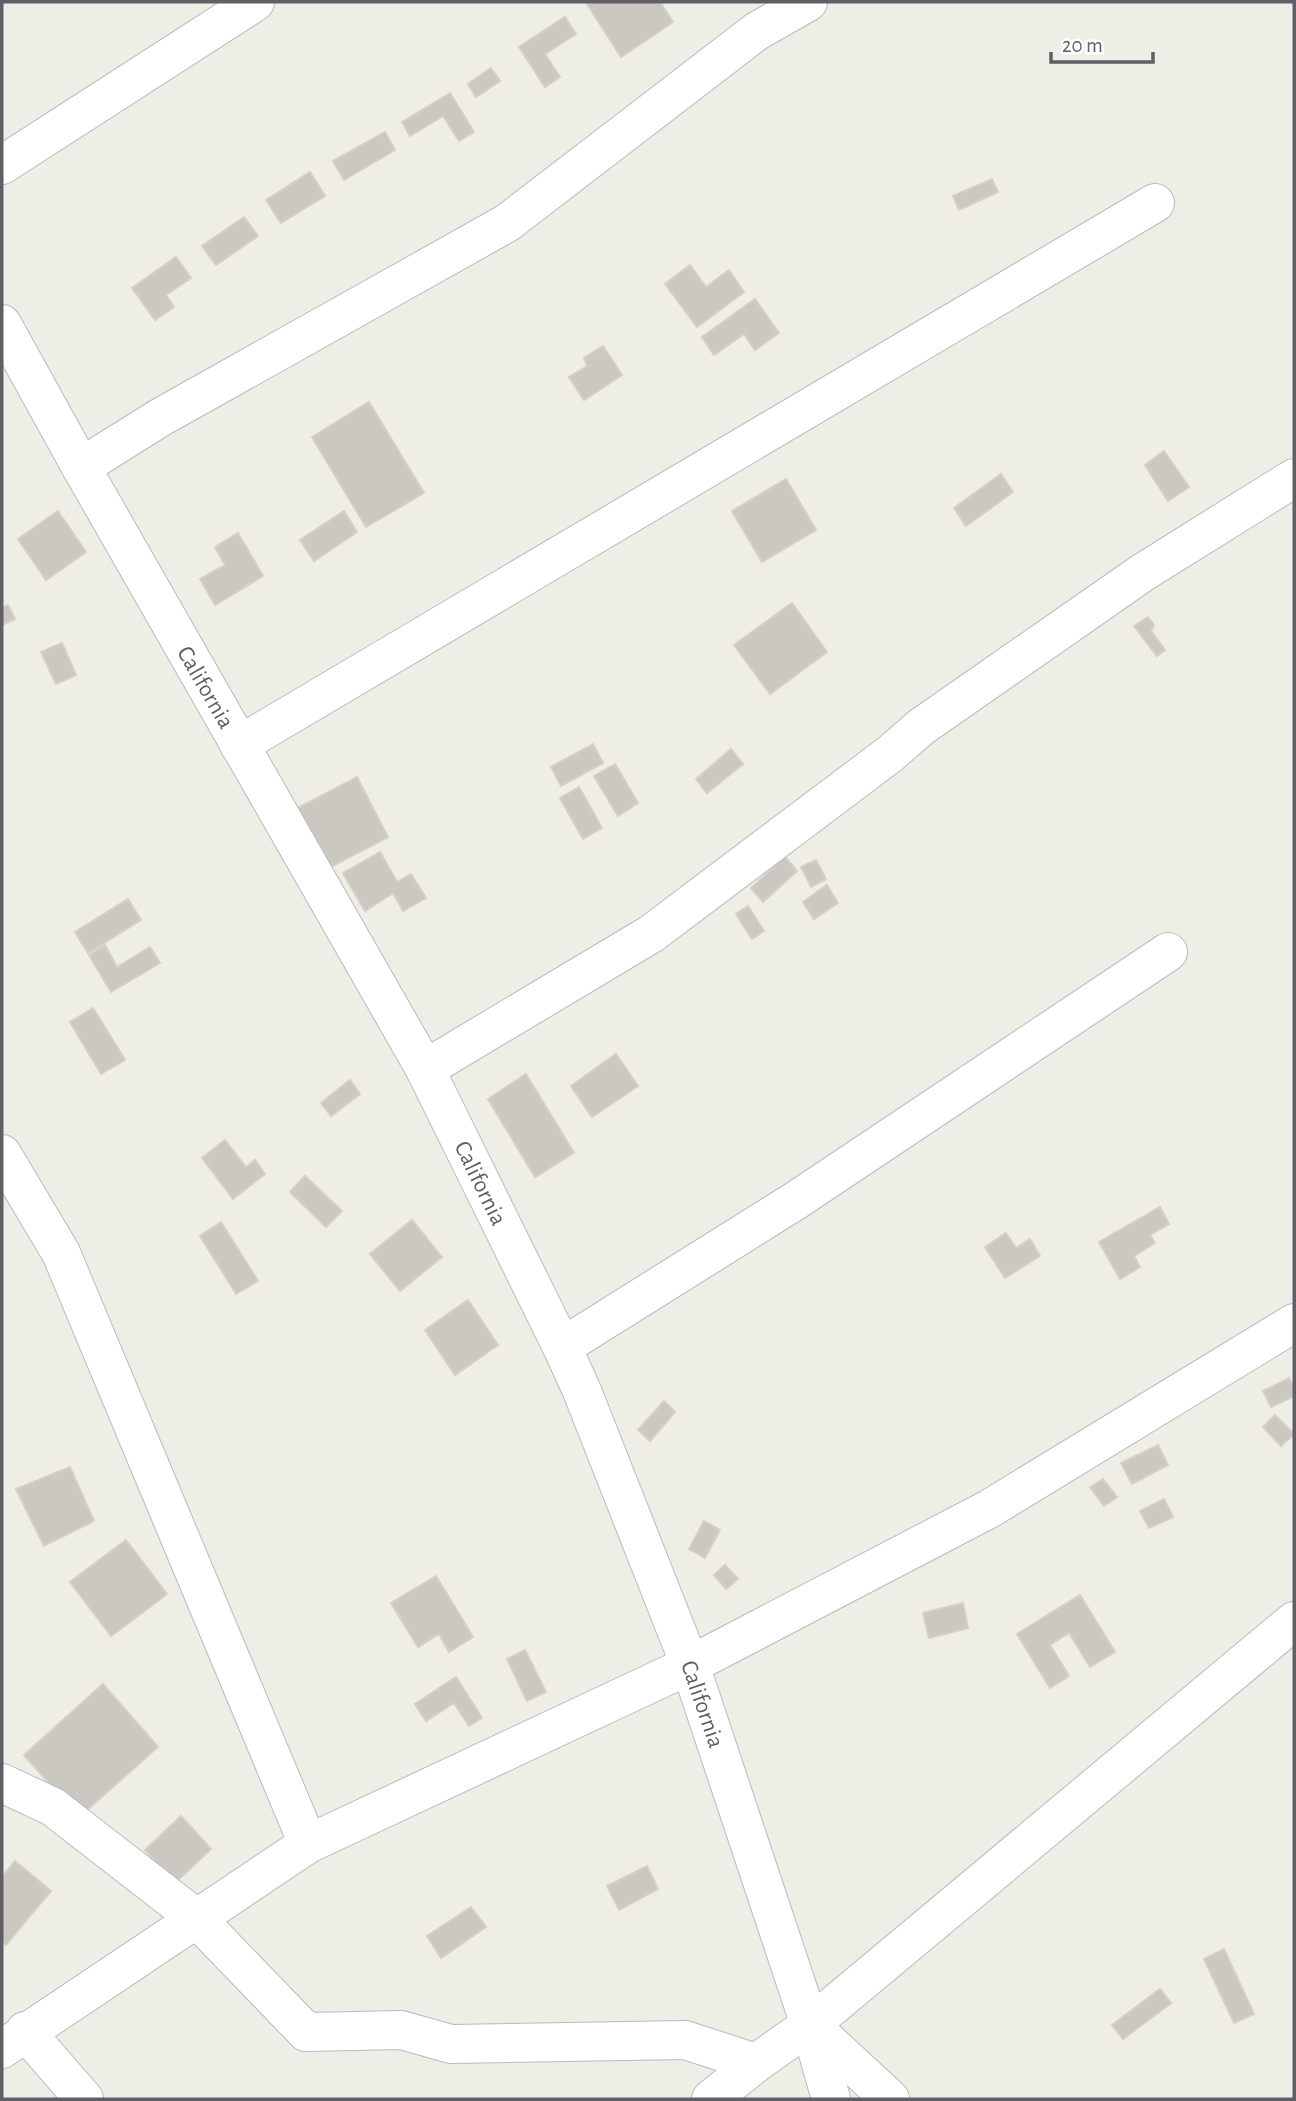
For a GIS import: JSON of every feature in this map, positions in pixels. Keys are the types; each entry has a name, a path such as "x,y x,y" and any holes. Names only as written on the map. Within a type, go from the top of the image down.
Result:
{"street":[{"path":"2,165 255,2"},
{"path":"81,467 161,417 507,223 757,30 808,2"},
{"path":"239,745 1155,203"},
{"name":"California","path":"2,324 15,377 81,467 425,1069 562,1347 691,1665 810,2025 831,2099"},
{"path":"425,1069 651,934 890,754 921,727 1142,573 1294,478"},
{"path":"562,1347 795,1201 1168,952"},
{"path":"2,1154 61,1253 308,1844"},
{"path":"84,2099 13,2040 308,1844 691,1665 989,1508 1294,1323"},
{"path":"711,2099 810,2025 1294,1621"},
{"path":"2,1783 53,1807 196,1918 306,2032 401,2030 451,2044 685,2040 756,2063"},
{"path":"810,2025 890,2099"}],"building":[{"path":"660,2 673,22 621,57 587,4"},
{"path":"565,17 576,34 545,54 560,77 545,87 519,47"},
{"path":"491,68 500,81 476,97 468,84"},
{"path":"450,93 474,132 459,141 443,116 410,136 402,122"},
{"path":"385,132 395,150 344,180 333,161"},
{"path":"310,172 325,196 281,223 266,200"},
{"path":"992,179 998,192 959,210 953,196"},
{"path":"244,217 258,236 216,265 202,246"},
{"path":"176,257 191,278 166,295 174,307 155,320 132,288"},
{"path":"690,265 706,287 729,270 744,292 697,327 665,284"},
{"path":"755,299 779,333 755,350 744,334 714,355 702,337"},
{"path":"603,346 622,375 584,400 569,377 587,366 584,358"},
{"path":"369,402 424,493 366,527 312,437"},
{"path":"1164,451 1189,487 1168,501 1145,465"},
{"path":"1001,474 1013,492 966,526 954,508"},
{"path":"786,479 816,530 762,562 732,511"},
{"path":"58,511 86,552 46,580 18,539"},
{"path":"344,511 357,532 314,561 300,540"},
{"path":"238,533 263,576 215,605 200,579 225,565 215,547"},
{"path":"792,603 827,652 770,694 734,645"},
{"path":"8,605 15,619 2,625 2,608"},
{"path":"1148,617 1154,625 1151,631 1165,650 1157,656 1134,626"},
{"path":"62,643 76,675 56,684 41,652"},
{"path":"593,744 603,763 561,786 551,767"},
{"path":"731,749 743,764 707,793 696,779"},
{"path":"615,764 638,803 618,816 594,776"},
{"path":"357,777 388,837 327,869 296,809"},
{"path":"579,787 602,828 583,839 560,798"},
{"path":"380,852 397,882 411,874 426,898 403,911 393,893 365,911 343,873"},
{"path":"785,857 797,871 763,902 751,888"},
{"path":"816,860 826,879 811,887 801,867"},
{"path":"827,885 838,903 814,919 803,902"},
{"path":"128,899 141,920 88,953 75,932"},
{"path":"748,906 764,931 752,939 736,914"},
{"path":"105,945 117,967 150,947 160,963 111,992 89,955"},
{"path":"93,1008 125,1060 101,1074 70,1022"},
{"path":"616,1054 638,1086 592,1117 571,1086"},
{"path":"526,1074 574,1153 535,1177 488,1099"},
{"path":"350,1080 360,1094 331,1116 321,1103"},
{"path":"225,1140 246,1167 255,1160 265,1174 233,1199 202,1158"},
{"path":"305,1176 342,1211 326,1227 290,1192"},
{"path":"1160,1207 1169,1224 1150,1235 1155,1243 1134,1256 1140,1267 1120,1279 1099,1242"},
{"path":"412,1220 442,1257 400,1291 370,1254"},
{"path":"221,1222 258,1281 236,1294 200,1236"},
{"path":"1006,1233 1016,1248 1030,1239 1040,1256 1005,1278 985,1247"},
{"path":"468,1300 498,1345 455,1375 425,1330"},
{"path":"1289,1378 1294,1396 1271,1407 1263,1391"},
{"path":"664,1401 675,1412 650,1441 638,1430"},
{"path":"1275,1415 1294,1434 1281,1446 1263,1427"},
{"path":"1158,1445 1168,1465 1132,1484 1121,1463"},
{"path":"70,1467 94,1521 44,1546 16,1489"},
{"path":"1103,1479 1117,1497 1104,1506 1090,1487"},
{"path":"1164,1499 1173,1517 1149,1528 1140,1511"},
{"path":"704,1521 720,1530 705,1558 689,1549"},
{"path":"126,1540 167,1594 111,1636 70,1582"},
{"path":"725,1565 738,1579 726,1589 714,1575"},
{"path":"436,1576 473,1637 449,1652 439,1634 418,1647 391,1603"},
{"path":"1080,1595 1115,1652 1090,1667 1069,1633 1050,1645 1069,1676 1050,1688 1017,1634"},
{"path":"963,1603 968,1628 929,1638 923,1613"},
{"path":"525,1650 546,1692 527,1701 507,1659"},
{"path":"456,1677 482,1718 469,1726 454,1703 426,1721 415,1704"},
{"path":"103,1684 158,1747 79,1817 24,1755"},
{"path":"181,1816 211,1849 175,1883 145,1850"},
{"path":"15,1861 51,1891 6,1945 2,1942 2,1877"},
{"path":"647,1866 658,1889 619,1910 607,1886"},
{"path":"471,1907 486,1927 441,1958 427,1936"},
{"path":"1224,1949 1254,2014 1234,2023 1204,1959"},
{"path":"1160,1989 1171,2003 1123,2039 1112,2025"}]}
